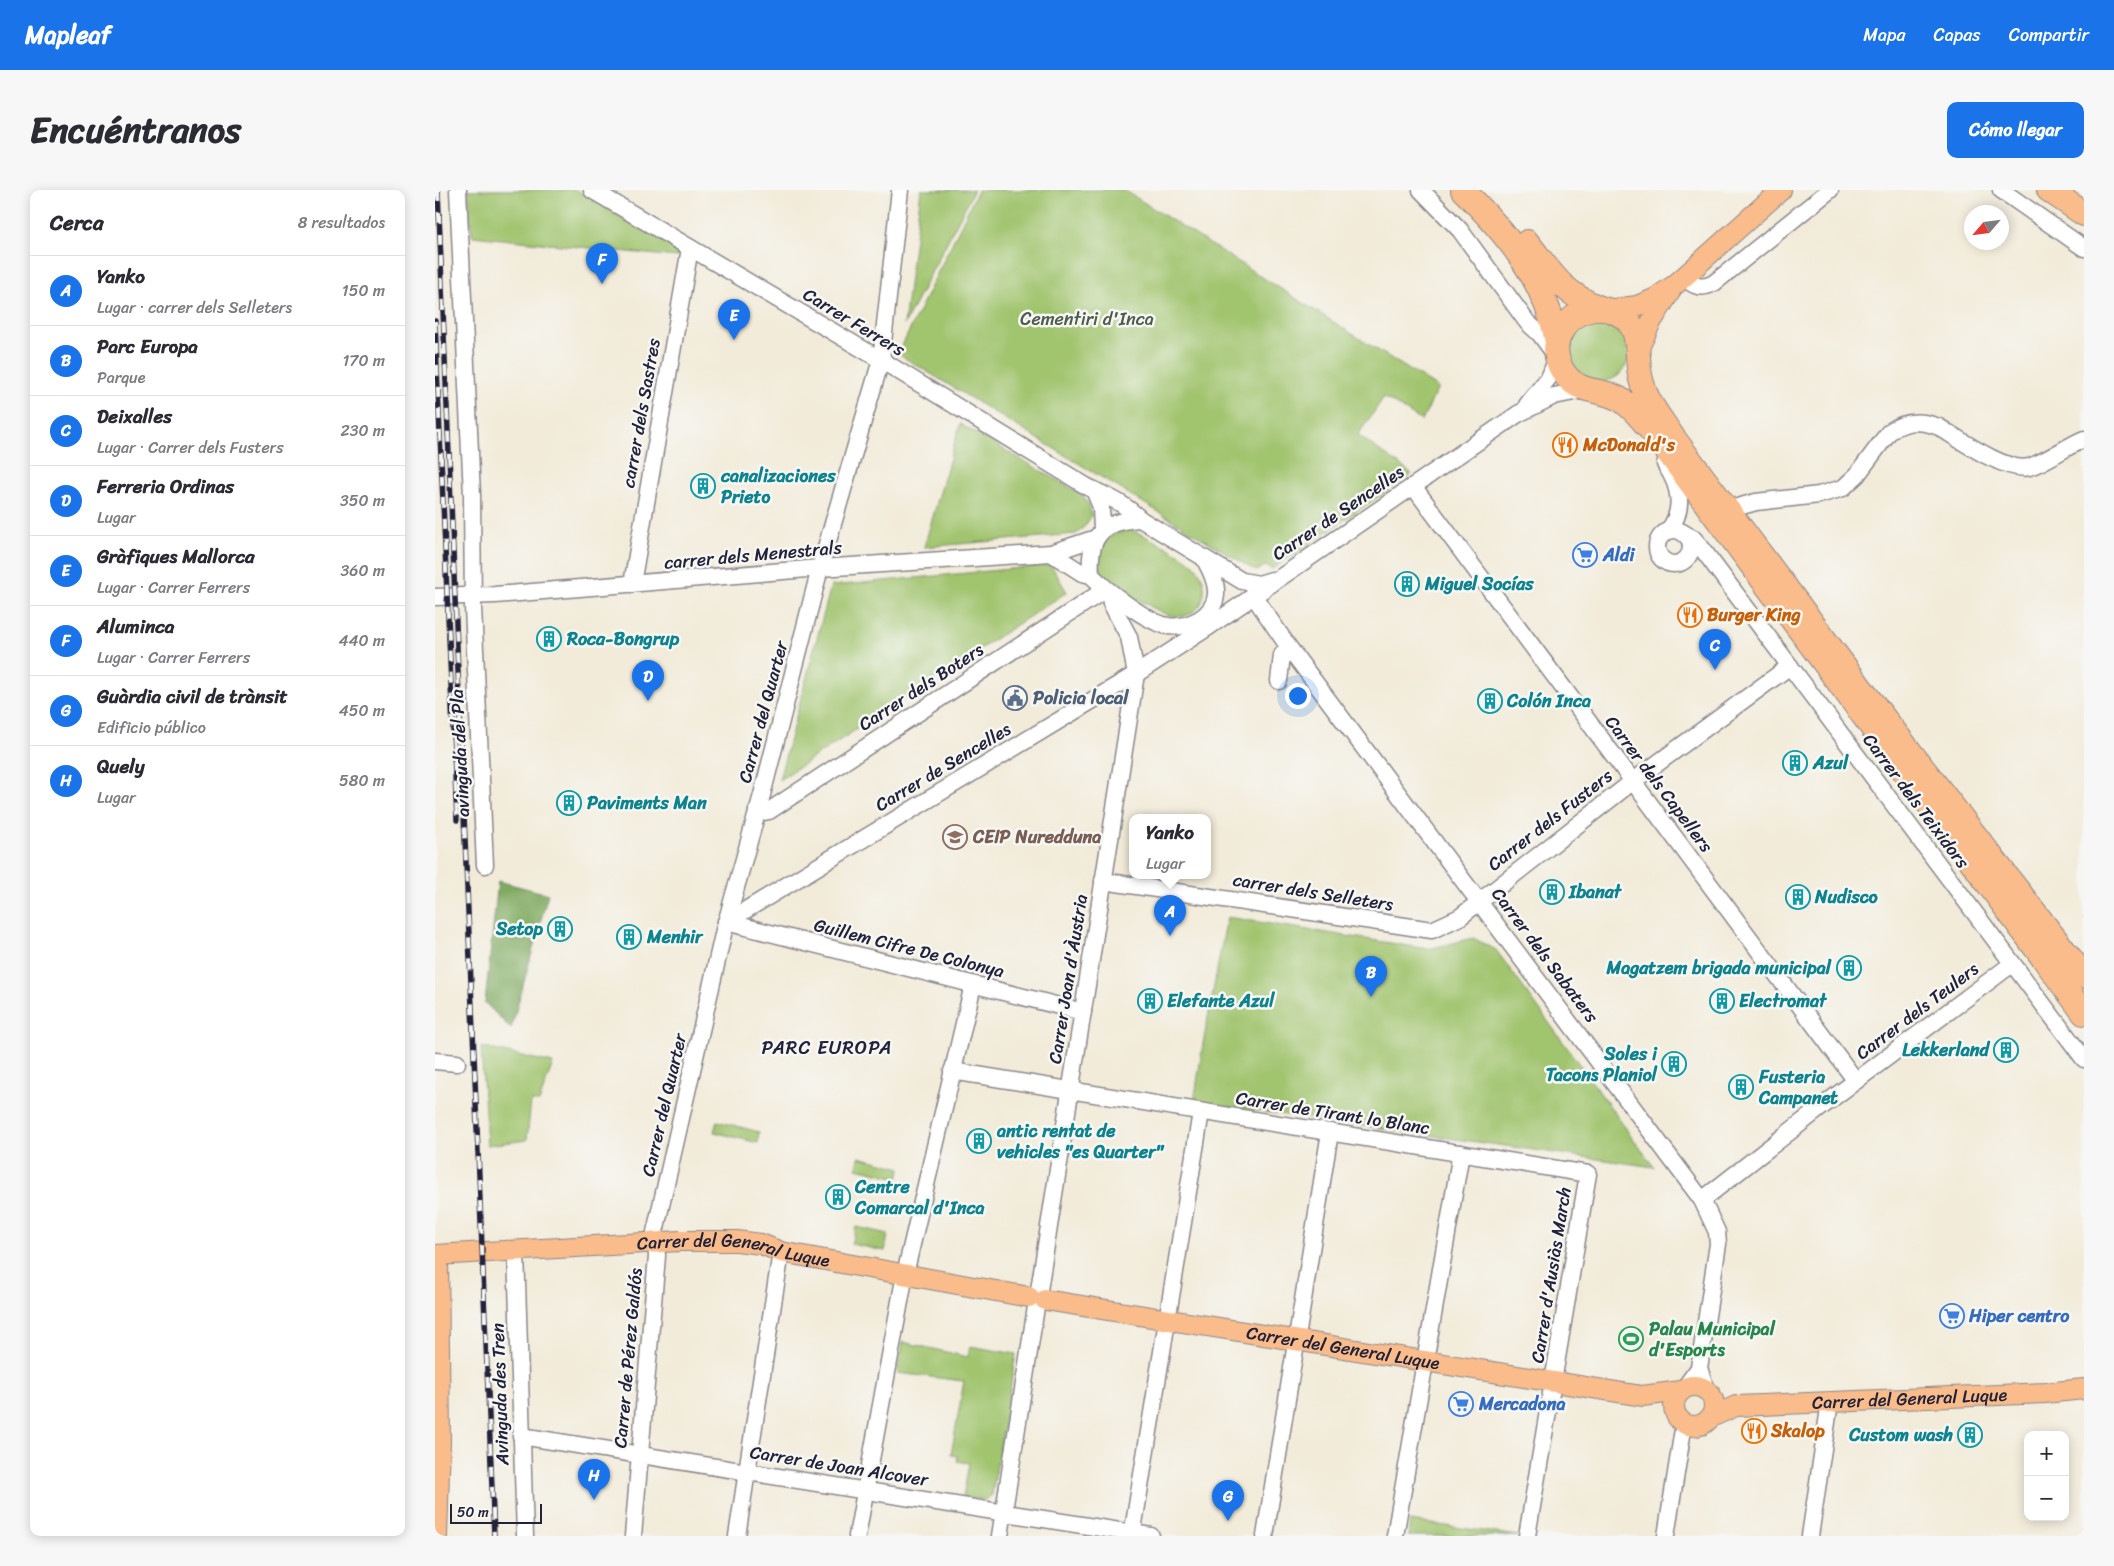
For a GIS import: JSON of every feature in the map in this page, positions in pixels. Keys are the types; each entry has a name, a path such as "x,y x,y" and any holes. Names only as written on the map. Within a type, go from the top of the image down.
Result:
{"highway":[{"path":"1463,190 1506,237 1523,260 1548,304 1561,366 1572,381 1609,394 1625,402 1642,420 2084,1013"},
{"path":"1482,190 1521,234 1561,286 1575,297 1618,313 1631,326 1635,333 1642,384 1649,400 1672,436 1872,703 2084,976"},
{"path":"2049,190 2084,214"},
{"path":"1557,350 1561,330 1576,316 1591,309 1604,309"},
{"path":"1594,390 1607,389 1621,383 1632,372 1638,354"}],"main road":[{"path":"1604,309 1630,308 1649,302 1679,280 1781,190"},
{"path":"1638,354 1650,324 1679,280"},
{"name":"Carrer del General Luque","path":"437,1255 516,1252 656,1242 737,1241 761,1244 781,1252 1037,1299 1641,1396 1683,1389"},
{"path":"437,1255 437,1536"},
{"path":"1696,1385 1708,1390 1715,1404 1711,1417 1703,1425 1684,1422 1674,1405 1683,1389 1696,1385"},
{"name":"Carrer del General Luque","path":"1711,1417 1737,1406 2045,1393 2084,1389"},
{"name":"Carrer del General Luque","path":"1708,1390 1737,1406"},
{"name":"Carrer del General Luque","path":"1641,1396 1684,1422"}],"street":[{"name":"avinguda del Pla","path":"458,190 472,495 466,596 485,864"},
{"name":"Carrer Ferrers","path":"592,190 881,360 1094,490 1108,496 1140,518"},
{"name":"Carrer del Quarter","path":"656,1242 655,1232 726,922 820,568 881,360 900,190"},
{"path":"1421,190 1460,230 1527,322 1557,350"},
{"path":"1679,280 1697,286 1711,285 1829,190"},
{"path":"2001,190 2084,248"},
{"name":"carrer dels Sastres","path":"632,584 690,248"},
{"name":"Carrer de Sencelles","path":"1518,414 1545,383 1553,370 1557,350"},
{"name":"Carrer de Sencelles","path":"726,922 1136,674 1518,414 1554,396 1594,390"},
{"path":"1642,420 1655,451 1673,475 1678,490 1676,521 1659,538 1657,548 1661,559 1674,567 1699,560 1716,567"},
{"path":"1727,510 1757,502 1819,495 1843,488 1857,476 1889,432 1895,427 1911,422 1939,427 1993,458 2018,468 2035,465 2084,439"},
{"name":"Carrer dels Capellers","path":"1413,486 1856,1081"},
{"path":"1091,576 1089,556 1099,533 1101,507 1094,490"},
{"path":"1099,533 1124,520 1140,518 1242,581 1259,584 1279,578"},
{"path":"1667,532 1673,530 1683,533 1690,543 1691,548 1687,559 1674,567"},
{"name":"carrer dels Menestrals","path":"438,597 632,584 820,568 1051,553 1099,533"},
{"name":"Carrer dels Teixidors","path":"1683,533 1693,538 1716,567 2084,1059"},
{"path":"1051,553 1082,573 1091,576 1107,591 1167,626 1182,627 1196,621 1210,611 1215,600 1215,578 1204,558"},
{"name":"Carrer dels Boters","path":"757,810 764,812 780,804 1107,591"},
{"name":"Carrer Joan d'Àustria","path":"1000,1536 1136,674 1129,637 1111,603 1107,591"},
{"name":"Carrer dels Sabaters","path":"1253,595 1290,649 1480,900 1702,1200 1717,1232 1718,1244 1699,1368 1683,1389"},
{"path":"1210,611 1233,609"},
{"name":"Carrer de Sencelles","path":"1180,645 1195,627 1196,621"},
{"path":"1279,681 1282,655 1290,649"},
{"name":"Carrer dels Fusters","path":"1480,900 1632,782 1790,666"},
{"name":"carrer dels Selleters","path":"1103,881 1432,930 1460,917 1480,900"},
{"name":"Guillem Cifre De Colonya","path":"726,922 1083,1012"},
{"name":"Carrer dels Teulers","path":"1702,1200 2012,964"},
{"path":"857,1536 905,1274 973,985"},
{"path":"435,1061 457,1063"},
{"name":"Carrer de Tirant lo Blanc","path":"952,1071 1588,1174"},
{"path":"1132,1534 1201,1112"},
{"path":"1265,1536 1330,1132"},
{"path":"1395,1536 1461,1153"},
{"name":"Carrer d'Ausiàs March","path":"1527,1536 1588,1174"},
{"name":"Carrer de Pérez Galdós","path":"633,1536 656,1242"},
{"name":"Avinguda des Tren","path":"516,1252 525,1536"},
{"path":"737,1536 781,1252"},
{"name":"Carrer dels Sabaters","path":"1699,1368 1708,1390"},
{"path":"1810,1536 1830,1402"},
{"path":"1666,1536 1684,1422"},
{"path":"1675,1536 1684,1422"},
{"name":"Carrer de Joan Alcover","path":"521,1436 1151,1536"}],"green space":[{"path":"468,190 577,190 678,250 677,257 472,236"},
{"path":"921,190 974,190 904,325"},
{"name":"Cementiri d'Inca","path":"978,190 1124,190 1438,388 1422,421 1384,397 1358,435 1412,474 1272,569 1265,566 1256,571 898,354"},
{"path":"1606,319 1624,332 1628,360 1622,372 1615,378 1597,381 1579,375 1572,368 1566,354 1569,336 1585,321"},
{"path":"960,424 1081,494 1088,503 1092,515 1085,526 1076,534 924,547"},
{"path":"1131,530 1172,550 1188,560 1198,570 1202,576 1204,590 1201,604 1196,610 1184,616 1167,615 1131,596 1106,578 1099,564 1104,545 1113,535"},
{"path":"1051,565 1067,592 779,780 831,586"},
{"path":"498,881 548,894 511,1029 485,1003"},
{"path":"1227,917 1428,949 1473,938 1496,950 1654,1167 1194,1102"},
{"path":"481,1047 553,1063 539,1102 531,1101 527,1140 487,1145"},
{"path":"717,1121 759,1132 758,1143 714,1132"},
{"path":"859,1157 901,1168 898,1178 857,1168"},
{"path":"856,1227 888,1234 885,1251 851,1244"},
{"path":"903,1342 968,1357 970,1346 1016,1354 992,1495 985,1500 963,1497 969,1463 957,1461 958,1456 951,1455 964,1381 897,1373"},
{"path":"1410,1521 1519,1536 1408,1536"}],"railway":[{"path":"438,190 494,1536"},
{"path":"435,321 457,820"}],"place":[{"name":"Aluminca","path":"602,284"},
{"name":"Gràfiques Mallorca","path":"734,340"},
{"name":"McDonald's","path":"1565,445"},
{"name":"canalizaciones Prieto","path":"703,486"},
{"name":"Aldi","path":"1585,555"},
{"name":"Miguel Socías","path":"1407,584"},
{"name":"Burger King","path":"1690,615"},
{"name":"Roca-Bongrup","path":"549,639"},
{"name":"Deixalles","path":"1715,670"},
{"name":"Policia local","path":"1015,698"},
{"name":"Ferreria Ordinas","path":"648,701"},
{"name":"Colón Inca","path":"1490,701"},
{"name":"Azul","path":"1795,763"},
{"name":"Paviments Man","path":"569,803"},
{"name":"CEIP Nuredduna","path":"955,837"},
{"name":"Ibanat","path":"1552,892"},
{"name":"Nudisco","path":"1798,897"},
{"name":"Setop","path":"560,929"},
{"name":"Yanko","path":"1170,936"},
{"name":"Menhir","path":"629,937"},
{"name":"Magatzem brigada municipal","path":"1849,968"},
{"name":"Parc Europa","path":"1371,997"},
{"name":"Elefante Azul","path":"1150,1001"},
{"name":"Electromat","path":"1722,1001"},
{"name":"Lekkerland","path":"2006,1050"},
{"name":"Soles i Tacons Planiol","path":"1674,1064"},
{"name":"Fusteria Campanet","path":"1741,1087"},
{"name":"antic rentat de vehicles \"es Quarter\"","path":"979,1141"},
{"name":"Centre Comarcal d'Inca","path":"838,1197"},
{"name":"Hiper centro","path":"1952,1316"},
{"name":"Palau Municipal d'Esports","path":"1631,1339"},
{"name":"Mercadona","path":"1461,1404"},
{"name":"Skalop","path":"1754,1431"},
{"name":"Custom wash","path":"1970,1435"},
{"name":"Quely","path":"594,1500"},
{"name":"Guàrdia civil de trànsit","path":"1228,1521"}],"district":[{"name":"PARC EUROPA","path":"827,1047"}]}
